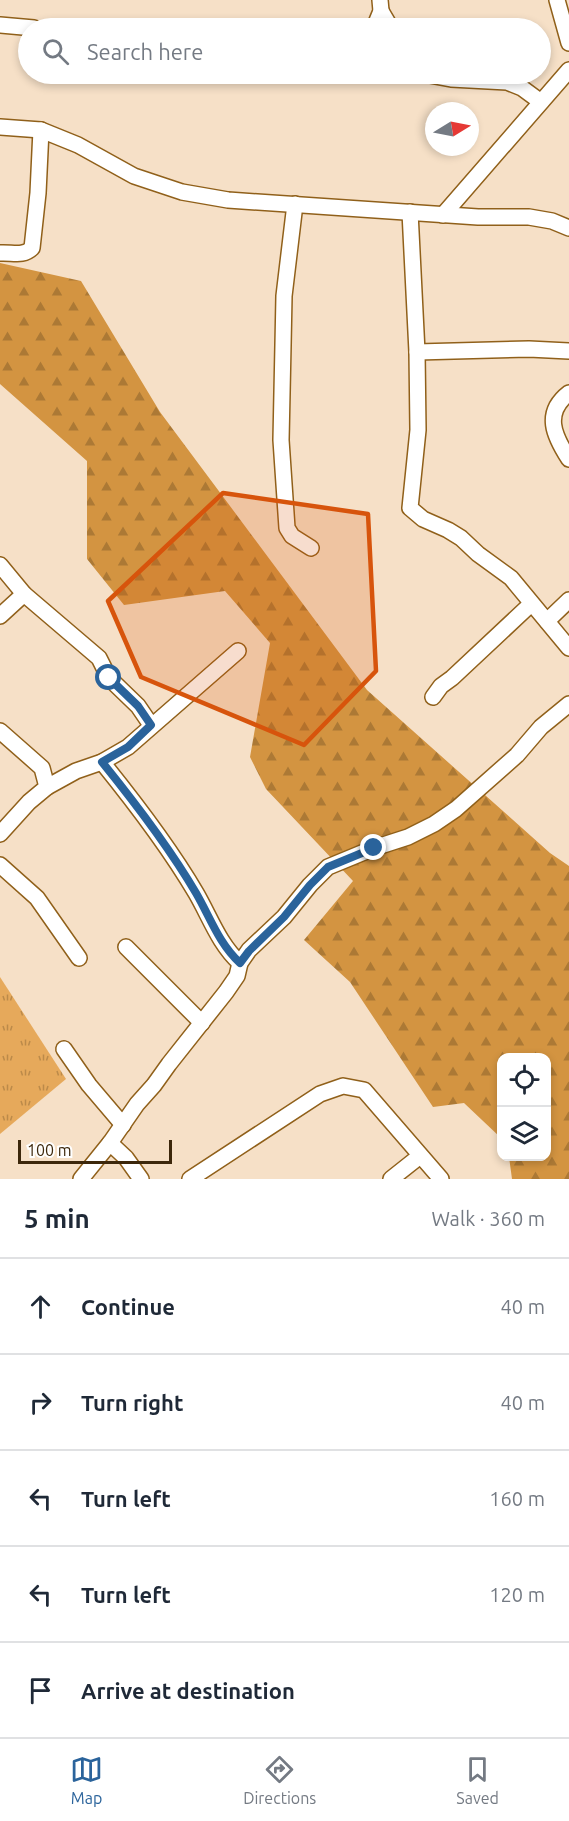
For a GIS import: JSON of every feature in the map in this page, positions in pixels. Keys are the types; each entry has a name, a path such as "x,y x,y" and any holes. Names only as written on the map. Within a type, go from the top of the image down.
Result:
{"street":[{"path":"558,0 569,43"},
{"path":"0,25 18,27"},
{"path":"443,215 569,70"},
{"path":"512,84 522,88 541,102"},
{"path":"0,127 40,130 78,145 134,176 182,192 228,200 443,215 530,218 568,226"},
{"path":"0,253 28,252 32,248 38,193 40,130"},
{"path":"295,204 284,296 281,447 287,528 292,536 311,548"},
{"path":"410,212 417,352 418,430 410,508 423,519 461,538 478,554 511,578 569,648"},
{"path":"417,352 503,349 569,351"},
{"path":"569,393 557,405 553,424 558,440 569,459"},
{"path":"0,565 24,594 99,657 109,678 138,706 151,725"},
{"path":"0,616 24,594"},
{"path":"547,621 569,600"},
{"path":"433,697 441,686 531,604"},
{"path":"0,834 29,802 47,787 76,771 102,762 128,747 238,651"},
{"path":"81,1179 237,976 240,963 249,951 284,917 328,867 408,837 456,809 502,769 541,727 569,704"},
{"path":"0,731 42,768 47,787"},
{"path":"102,762 142,812 196,893 228,952 240,963"},
{"path":"0,865 38,898 79,958"},
{"path":"126,947 202,1023"},
{"path":"64,1049 89,1085 123,1125"},
{"path":"190,1179 320,1094 343,1086 364,1090 441,1179"},
{"path":"110,1143 126,1158 141,1179"},
{"path":"392,1179 420,1156"}],"highlighted area":[{"path":"223,493 368,514 376,671 304,745 141,677 108,601"}],"green space":[{"path":"0,263 81,281 160,412 367,690 550,853 569,866 569,1179 512,1179 510,1161 551,1161 551,1053 497,1053 497,1134 464,1103 433,1107 350,982 304,940 353,881 266,789 250,757 270,643 225,591 124,605 87,559 87,461 0,384"},
{"path":"0,977 66,1079 0,1134"}],"route":[{"path":"109,678 124,695 138,706 151,725 128,747 102,762 142,812 196,893 228,952 240,963 328,867 374,848"}]}
